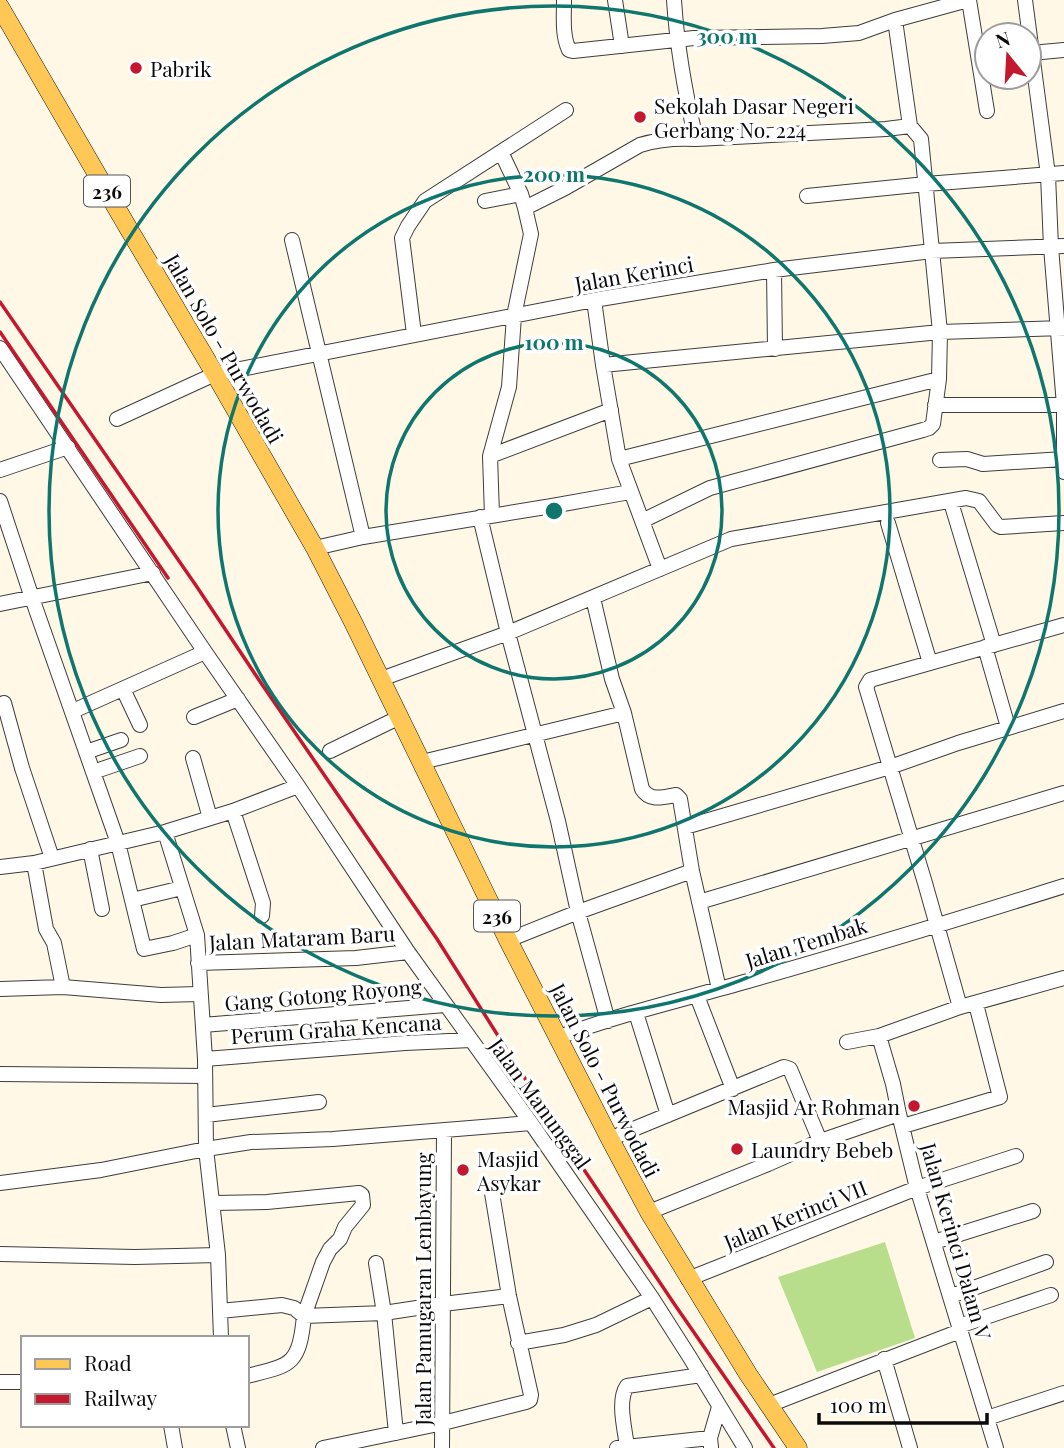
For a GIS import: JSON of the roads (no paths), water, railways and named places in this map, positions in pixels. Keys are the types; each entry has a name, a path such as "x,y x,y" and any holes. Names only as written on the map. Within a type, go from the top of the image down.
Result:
{"main road":[{"name":"Jalan Solo - Purwodadi","path":"2,14 215,373 314,548 509,940 649,1212 688,1279 798,1448"}],"street":[{"path":"564,0 563,27 566,48 569,50 736,37 859,33 895,20 969,0 988,111"},
{"path":"615,0 622,46"},
{"path":"674,0 677,41 696,139"},
{"path":"1025,0 1027,21"},
{"path":"642,521 710,488 929,428 933,424 939,379 940,332 921,139 910,126 895,20"},
{"path":"1043,52 1064,50"},
{"path":"940,460 967,459 983,464 1064,463 1058,246 1036,91"},
{"path":"414,334 402,239 425,201 566,110"},
{"path":"485,201 523,201 640,145 654,141 910,126"},
{"path":"501,152 523,201 531,234 514,316 509,387 489,456 486,516 508,633 608,1021"},
{"path":"807,196 1064,173"},
{"path":"292,240 363,537"},
{"name":"Jalan Kerinci","path":"117,419 215,373 594,300 774,270 932,251 1058,246"},
{"path":"774,270 775,349"},
{"path":"594,300 619,459 660,569"},
{"path":"603,365 940,332 1061,328"},
{"name":"Jalan Manunggal","path":"0,348 408,952 652,1298 745,1448"},
{"path":"619,459 939,379"},
{"path":"935,405 1064,405"},
{"path":"489,456 611,410"},
{"path":"0,470 68,447"},
{"path":"314,548 363,537 630,492"},
{"path":"381,679 508,633 731,539 966,498 979,501 1001,527 1064,523"},
{"path":"0,501 118,843 144,949 197,935"},
{"path":"953,509 1008,727"},
{"path":"888,523 930,663"},
{"path":"0,604 153,573"},
{"path":"593,598 612,679 624,713 645,794 650,797 679,796 692,871 719,989"},
{"path":"960,1007 866,687 870,680 1064,625"},
{"path":"73,711 205,652"},
{"path":"123,689 140,725"},
{"path":"194,717 238,699"},
{"path":"4,702 22,768 52,858"},
{"path":"685,827 1064,711"},
{"path":"422,762 624,713"},
{"path":"330,751 400,717"},
{"path":"86,752 121,740"},
{"path":"93,772 140,756"},
{"path":"193,758 210,818"},
{"path":"0,867 34,863 165,832 233,811 298,786"},
{"path":"699,902 1064,793"},
{"path":"233,811 263,903 262,916"},
{"path":"165,832 197,935 205,1059 206,1149 218,1255 221,1336"},
{"path":"90,849 102,909"},
{"path":"34,863 46,929 54,943 63,987"},
{"path":"509,940 692,871"},
{"name":"Jalan Tembak","path":"559,1037 586,1026 696,996 1064,886"},
{"path":"132,900 182,888"},
{"name":"Jalan Mataram Baru","path":"198,963 356,958 408,952"},
{"path":"847,1042 879,1036 960,1007 1064,978"},
{"path":"0,989 63,987 160,995 200,994"},
{"path":"696,996 733,1090"},
{"path":"649,1212 820,1141 1000,1097 976,1004"},
{"name":"Gang Gotong Royong","path":"203,1025 445,1005"},
{"path":"636,1013 668,1115"},
{"name":"Jalan Kerinci Dalam V","path":"879,1036 917,1188 996,1448"},
{"name":"Perum Graha Kencana","path":"205,1059 405,1043 471,1041"},
{"path":"611,1141 619,1135 784,1067 790,1069 820,1141"},
{"path":"0,1074 205,1076"},
{"path":"206,1115 319,1102"},
{"path":"0,1183 121,1166 251,1142 333,1139 531,1123"},
{"name":"Jalan Pamugaran Lembayung","path":"442,1448 444,1130"},
{"name":"Jalan Kerinci VII","path":"688,1279 917,1188 1016,1156"},
{"path":"213,1203 267,1202 359,1193 364,1202 323,1262 304,1316 294,1358 288,1365 248,1376"},
{"path":"323,1448 443,1423 530,1399 492,1193"},
{"path":"934,1242 1032,1210"},
{"path":"0,1254 135,1258 218,1255"},
{"path":"951,1296 1046,1262"},
{"path":"376,1263 384,1313 396,1433"},
{"path":"769,1405 1051,1295"},
{"path":"220,1311 282,1306 294,1308 304,1316 384,1313 509,1296"},
{"path":"518,1343 564,1335 596,1325 652,1298"},
{"path":"884,1359 910,1448"},
{"path":"701,1375 626,1386 621,1400 622,1447 710,1443 719,1407"},
{"path":"0,1382 21,1382"},
{"path":"987,1418 1064,1393"},
{"path":"172,1427 175,1448"},
{"path":"233,1427 238,1448"}],"railway":[{"path":"0,302 437,939 560,1134 774,1448"},
{"path":"0,332 168,578"}],"place":[{"name":"Pabrik","path":"136,68"},
{"name":"Sekolah Dasar Negeri Gerbang No. 224","path":"640,117"},
{"name":"Masjid Ar Rohman","path":"914,1106"},
{"name":"Laundry Bebeb","path":"737,1149"},
{"name":"Masjid Asykar","path":"463,1170"}]}
